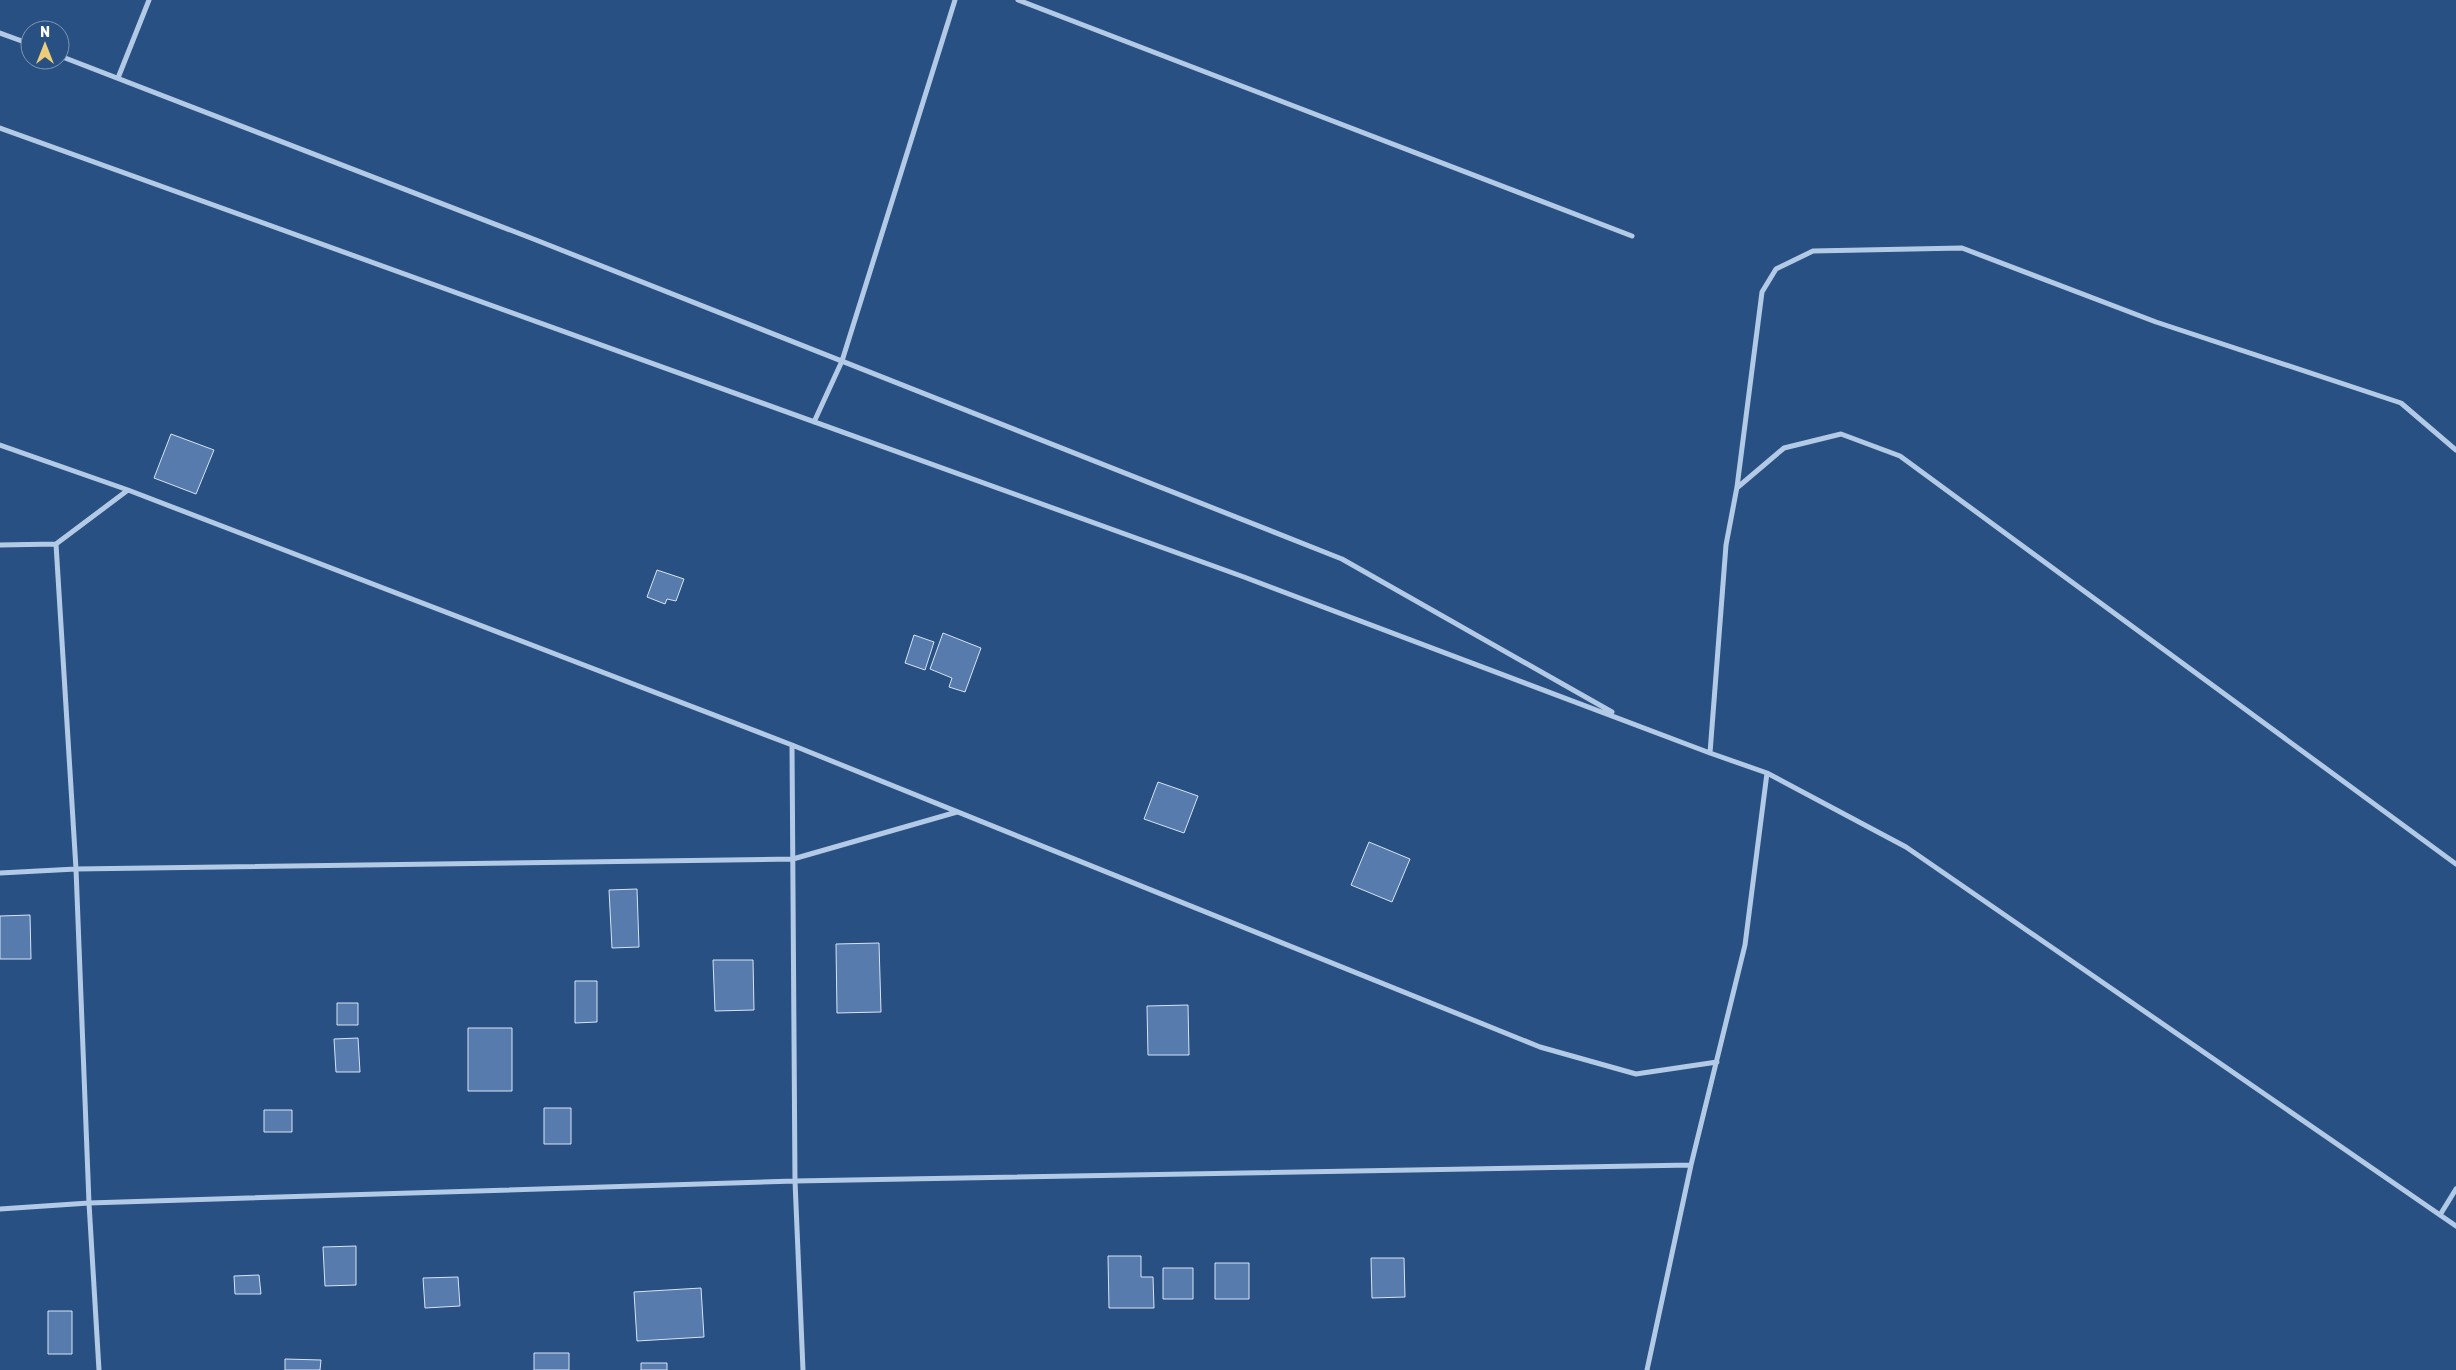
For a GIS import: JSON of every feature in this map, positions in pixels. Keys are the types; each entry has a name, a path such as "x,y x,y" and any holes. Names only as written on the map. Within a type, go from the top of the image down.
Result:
{"street":[{"path":"118,78 149,0"},
{"path":"814,422 842,361 954,0"},
{"path":"1018,0 1632,236"},
{"path":"0,32 20,40"},
{"path":"70,60 842,361 1342,559 1626,720"},
{"path":"0,128 1244,577 1767,773 1906,848 2456,1226"},
{"path":"1710,753 1726,545 1737,487 1762,292 1776,269 1813,251 1962,248 2156,322 2401,403 2456,450"},
{"path":"1737,487 1784,448 1841,434 1900,456 2456,864"},
{"path":"0,445 128,490 792,744 1540,1047 1636,1074 1717,1062"},
{"path":"0,545 56,544 128,490"},
{"path":"56,544 76,869 89,1203 99,1370"},
{"path":"792,744 795,1181 803,1370"},
{"path":"1647,1370 1691,1165 1744,945 1767,773"},
{"path":"0,873 76,869 793,860 957,812"},
{"path":"0,1209 89,1203 795,1181 1691,1165"},
{"path":"2440,1215 2456,1190"}],"building":[{"path":"171,434 214,450 196,494 154,478"},
{"path":"657,570 684,579 676,601 667,599 665,604 647,597"},
{"path":"943,633 981,648 965,692 949,687 952,678 930,669"},
{"path":"914,635 934,642 925,670 905,663"},
{"path":"1158,782 1198,796 1184,833 1144,819"},
{"path":"1369,842 1410,859 1392,902 1351,885"},
{"path":"637,889 639,947 612,948 609,890"},
{"path":"30,915 31,959 0,959 0,916"},
{"path":"879,943 881,1012 837,1013 836,944"},
{"path":"713,960 753,960 754,1010 715,1011"},
{"path":"575,981 597,981 597,1022 575,1023"},
{"path":"337,1003 358,1003 358,1025 337,1025"},
{"path":"1188,1005 1189,1055 1148,1055 1147,1006"},
{"path":"468,1028 512,1028 512,1091 468,1091"},
{"path":"358,1038 360,1072 336,1072 334,1039"},
{"path":"544,1108 571,1108 571,1144 544,1144"},
{"path":"264,1110 292,1110 292,1132 264,1132"},
{"path":"356,1246 356,1285 325,1286 323,1247"},
{"path":"1108,1256 1141,1256 1141,1277 1153,1277 1154,1308 1109,1308"},
{"path":"1371,1258 1404,1258 1405,1297 1372,1298"},
{"path":"1215,1263 1249,1263 1249,1299 1215,1299"},
{"path":"1163,1268 1193,1268 1193,1299 1163,1299"},
{"path":"259,1275 261,1294 235,1294 234,1276"},
{"path":"458,1277 460,1306 425,1308 423,1278"},
{"path":"701,1288 704,1337 637,1341 634,1292"},
{"path":"48,1311 72,1311 72,1354 48,1354"},
{"path":"534,1353 569,1353 569,1370 534,1370"},
{"path":"285,1359 321,1360 320,1370 285,1370"},
{"path":"641,1363 667,1363 667,1370 641,1370"}]}
